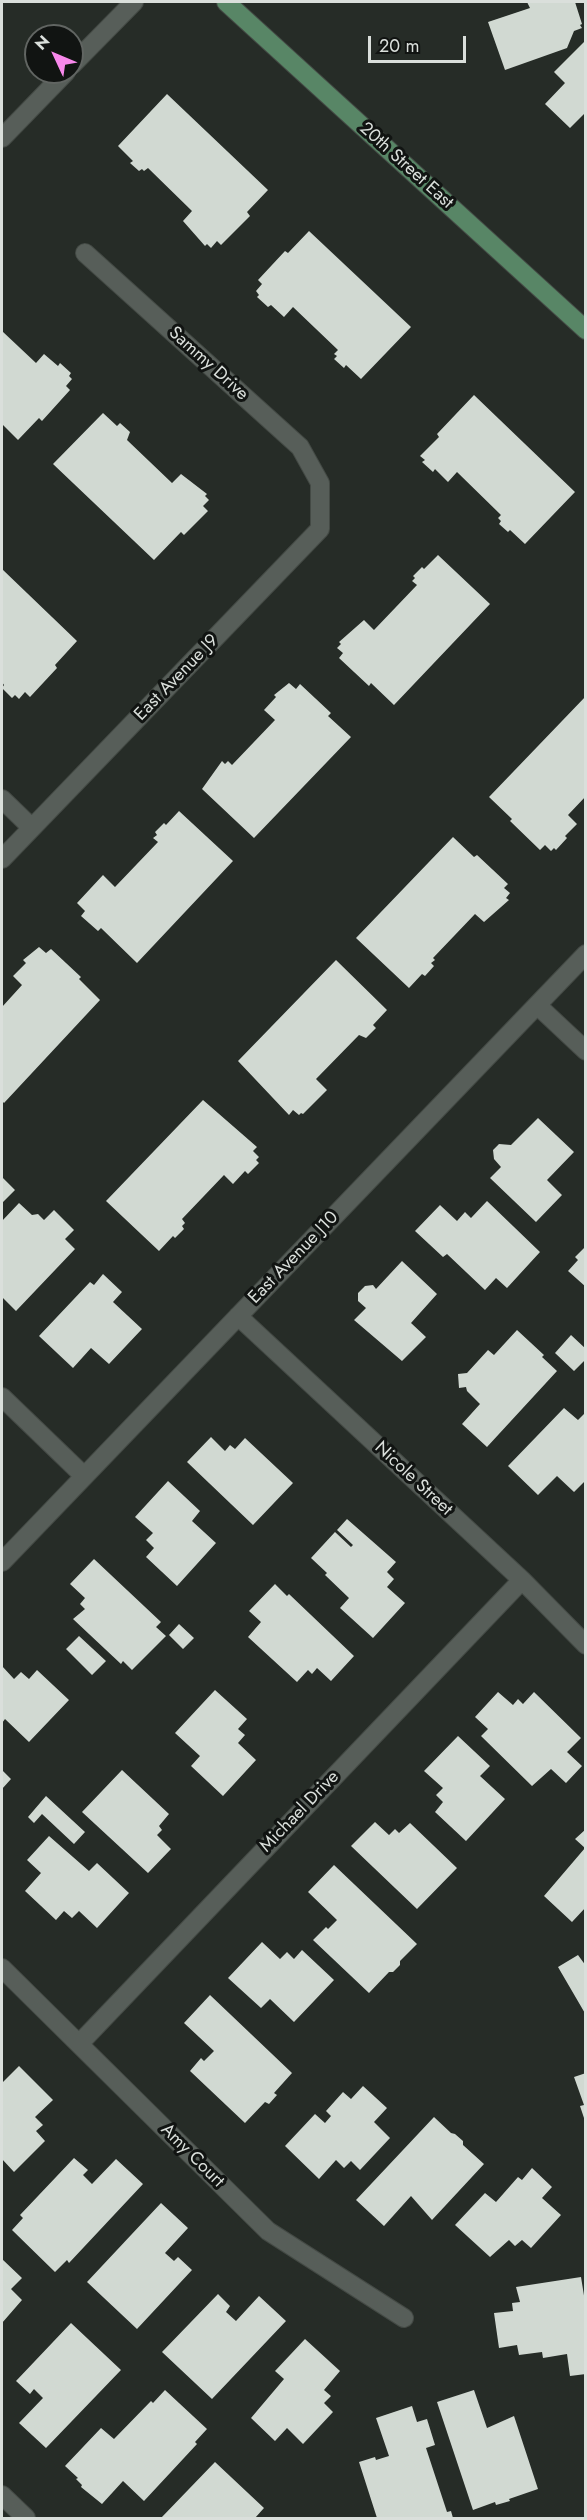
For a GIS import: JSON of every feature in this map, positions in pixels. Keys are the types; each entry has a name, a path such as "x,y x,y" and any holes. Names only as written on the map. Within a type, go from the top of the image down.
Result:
{"main road":[{"name":"20th Street East","path":"226,2 585,330"}],"street":[{"path":"84,53 134,2"},
{"path":"2,138 54,84"},
{"name":"Sammy Drive","path":"85,253 300,447 320,483"},
{"name":"East Avenue J9","path":"2,859 320,529 320,483"},
{"path":"2,799 32,828"},
{"name":"East Avenue J10","path":"2,1562 585,954"},
{"path":"537,1005 585,1051"},
{"name":"Nicole Street","path":"238,1316 522,1580 585,1646"},
{"path":"2,1397 84,1476"},
{"name":"Michael Drive","path":"79,2044 522,1580"},
{"name":"Amy Court","path":"2,1968 268,2231 404,2318"},
{"path":"2,2495 26,2518"}],"building":[{"path":"527,2 575,2 582,28 574,31 567,48 505,70 488,22 530,8"},
{"path":"586,40 586,112 570,128 545,104 565,83 554,72"},
{"path":"167,94 268,190 247,212 250,216 221,245 217,241 211,248 207,244 205,246 183,221 192,211 148,168 139,171 130,163 133,161 118,146"},
{"path":"309,231 411,327 361,379 346,365 344,368 334,359 337,356 334,354 338,350 293,307 284,317 271,305 268,307 257,297 259,295 256,291 262,284 258,280 285,251 288,253"},
{"path":"2,331 36,363 44,354 58,366 60,363 71,373 69,376 72,379 66,386 70,390 42,421 39,418 18,440 2,424"},
{"path":"474,395 575,492 525,544 510,530 508,532 499,524 501,521 498,518 501,515 457,472 448,482 435,469 433,472 422,462 425,460 420,456 439,437 437,434"},
{"path":"103,413 117,426 120,423 130,432 127,440 172,483 181,474 207,494 205,496 209,500 203,506 208,511 184,535 181,532 154,560 53,464"},
{"path":"438,555 490,604 394,705 339,658 343,653 337,648 341,644 339,642 364,620 374,630 417,585 412,581 415,578 413,576"},
{"path":"2,569 77,641 55,665 57,668 30,697 25,692 19,699 15,695 12,698 2,688 4,685 2,682"},
{"path":"289,683 296,689 300,684 331,713 328,716 351,737 254,838 202,789 222,761 225,764 228,761 232,765 275,720 264,710 276,697 274,695"},
{"path":"586,696 586,796 568,815 577,824 565,836 567,838 556,850 554,848 551,851 545,845 540,850 489,797"},
{"path":"179,811 233,861 137,963 101,928 98,931 81,916 85,911 77,903 103,875 115,887 158,842 153,838 157,835 155,832 164,823 166,825"},
{"path":"453,837 474,857 477,855 508,884 504,888 510,893 506,898 509,900 484,922 475,914 433,958 435,960 431,963 434,966 425,976 422,974 409,988 356,938"},
{"path":"39,947 46,953 51,949 81,977 79,979 100,1000 4,1103 2,1101 2,1007 22,985 13,976 26,963 23,960"},
{"path":"336,960 387,1010 373,1025 376,1028 366,1038 359,1035 316,1079 327,1090 303,1114 299,1115 293,1110 289,1115 238,1061"},
{"path":"203,1100 257,1147 253,1151 259,1157 256,1160 259,1163 248,1174 245,1171 233,1184 224,1175 182,1219 185,1223 182,1226 184,1229 175,1238 173,1236 159,1251 106,1201"},
{"path":"538,1118 574,1152 547,1180 562,1195 536,1222 490,1178 501,1167 494,1159 493,1150 499,1144 511,1145"},
{"path":"2,1177 15,1190 2,1203"},
{"path":"487,1201 540,1252 507,1288 496,1278 485,1290 447,1254 443,1257 415,1231 440,1205 457,1221 465,1212 471,1218"},
{"path":"19,1203 32,1215 38,1214 44,1220 54,1210 74,1230 65,1239 75,1249 16,1311 2,1297 2,1221"},
{"path":"586,1246 586,1287 568,1271 578,1260 575,1257"},
{"path":"402,1261 437,1294 411,1323 426,1337 402,1361 354,1320 366,1308 358,1301 358,1293 365,1286 373,1285 376,1289"},
{"path":"103,1274 122,1292 113,1302 142,1329 109,1364 91,1348 73,1368 39,1336 90,1282 94,1285"},
{"path":"517,1330 544,1355 542,1357 557,1371 487,1447 462,1424 480,1404 466,1387 459,1388 458,1374 467,1373 488,1350 494,1355"},
{"path":"571,1335 586,1349 586,1359 574,1371 555,1353"},
{"path":"564,1408 578,1420 586,1412 586,1480 574,1492 557,1476 538,1495 508,1466"},
{"path":"211,1437 225,1451 230,1445 235,1449 245,1438 293,1483 253,1525 187,1462"},
{"path":"168,1481 200,1511 192,1521 216,1543 177,1586 146,1557 154,1548 146,1540 153,1533 135,1517"},
{"path":"347,1519 396,1562 387,1572 394,1579 387,1587 405,1603 373,1638 340,1608 349,1598 311,1558 335,1532 351,1547 353,1545 337,1530"},
{"path":"94,1559 161,1622 156,1627 166,1636 132,1670 123,1661 121,1664 73,1619 85,1609 80,1604 85,1598 70,1584"},
{"path":"275,1584 287,1596 289,1594 354,1656 331,1681 317,1668 312,1674 308,1670 297,1682 248,1637 261,1622 249,1611"},
{"path":"179,1624 194,1638 183,1649 169,1635"},
{"path":"79,1636 106,1661 92,1675 66,1649"},
{"path":"2,1666 14,1679 21,1672 29,1679 37,1670 69,1700 29,1742 5,1719 2,1723"},
{"path":"215,1690 247,1719 238,1729 245,1735 238,1743 256,1760 223,1796 191,1766 200,1756 175,1733"},
{"path":"498,1692 513,1705 518,1699 523,1704 534,1692 581,1738 567,1752 582,1766 566,1783 551,1769 532,1786 481,1736 488,1729 475,1717"},
{"path":"458,1736 490,1766 480,1776 505,1799 466,1841 435,1812 443,1802 436,1795 443,1788 424,1771"},
{"path":"2,1770 11,1779 2,1789"},
{"path":"122,1770 169,1814 159,1826 162,1830 157,1835 171,1849 148,1873 82,1812"},
{"path":"46,1796 85,1832 74,1844 42,1814 34,1823 28,1817"},
{"path":"375,1822 389,1835 395,1829 399,1833 410,1823 457,1868 417,1909 351,1846"},
{"path":"586,1829 586,1907 572,1922 544,1896 585,1848 575,1839"},
{"path":"49,1836 89,1871 97,1863 129,1893 97,1928 79,1911 72,1918 64,1911 56,1920 25,1891 41,1873 27,1860"},
{"path":"334,1865 417,1944 400,1961 400,1965 393,1972 389,1972 369,1993 313,1940 337,1920 308,1892"},
{"path":"262,1942 280,1959 287,1952 294,1959 302,1950 334,1980 294,2022 270,1999 261,2008 228,1978"},
{"path":"578,1955 586,1966 586,2015 558,1967"},
{"path":"210,1995 292,2073 274,2093 277,2095 269,2104 265,2102 245,2123 190,2071 201,2058 204,2061 214,2051 184,2023"},
{"path":"19,2066 53,2100 35,2117 43,2125 36,2131 45,2141 14,2172 2,2159 2,2083"},
{"path":"586,2073 585,2121 580,2106 584,2105 574,2077"},
{"path":"363,2086 387,2108 374,2122 390,2138 360,2170 351,2161 344,2168 336,2160 319,2179 285,2146 315,2114 325,2123 331,2116 326,2111 343,2092 351,2099"},
{"path":"434,2117 463,2141 463,2145 484,2164 432,2220 411,2196 384,2226 356,2200"},
{"path":"74,2158 88,2170 83,2175 92,2184 116,2159 143,2184 69,2263 67,2260 55,2272 12,2230 23,2218 20,2215"},
{"path":"532,2168 552,2187 542,2198 561,2215 531,2248 522,2240 515,2246 509,2240 490,2257 455,2225 485,2193 496,2202 518,2177 522,2180"},
{"path":"161,2203 188,2228 165,2253 174,2261 178,2257 192,2270 137,2329 87,2282"},
{"path":"2,2259 22,2278 11,2289 22,2300 2,2323"},
{"path":"581,2277 586,2308 586,2374 570,2376 567,2354 543,2358 542,2352 519,2355 517,2345 499,2348 494,2313 513,2311 512,2303 520,2302 516,2287"},
{"path":"218,2294 230,2306 226,2312 236,2321 259,2296 286,2321 212,2399 162,2352"},
{"path":"71,2323 121,2370 46,2448 19,2423 43,2398 34,2389 30,2394 16,2381"},
{"path":"305,2339 340,2371 324,2390 331,2396 324,2403 333,2412 303,2444 287,2428 275,2441 251,2418 284,2379 275,2371"},
{"path":"165,2390 207,2429 195,2442 197,2444 144,2501 123,2481 102,2504 81,2487 82,2485 76,2479 78,2478 65,2466 101,2428 114,2439"},
{"path":"474,2390 487,2428 514,2416 538,2489 509,2499 510,2501 496,2505 495,2502 473,2510 437,2402"},
{"path":"412,2406 417,2422 427,2419 435,2445 426,2448 447,2512 451,2511 453,2518 377,2518 359,2462 389,2456 376,2418"},
{"path":"215,2462 264,2508 255,2518 161,2518"}]}
